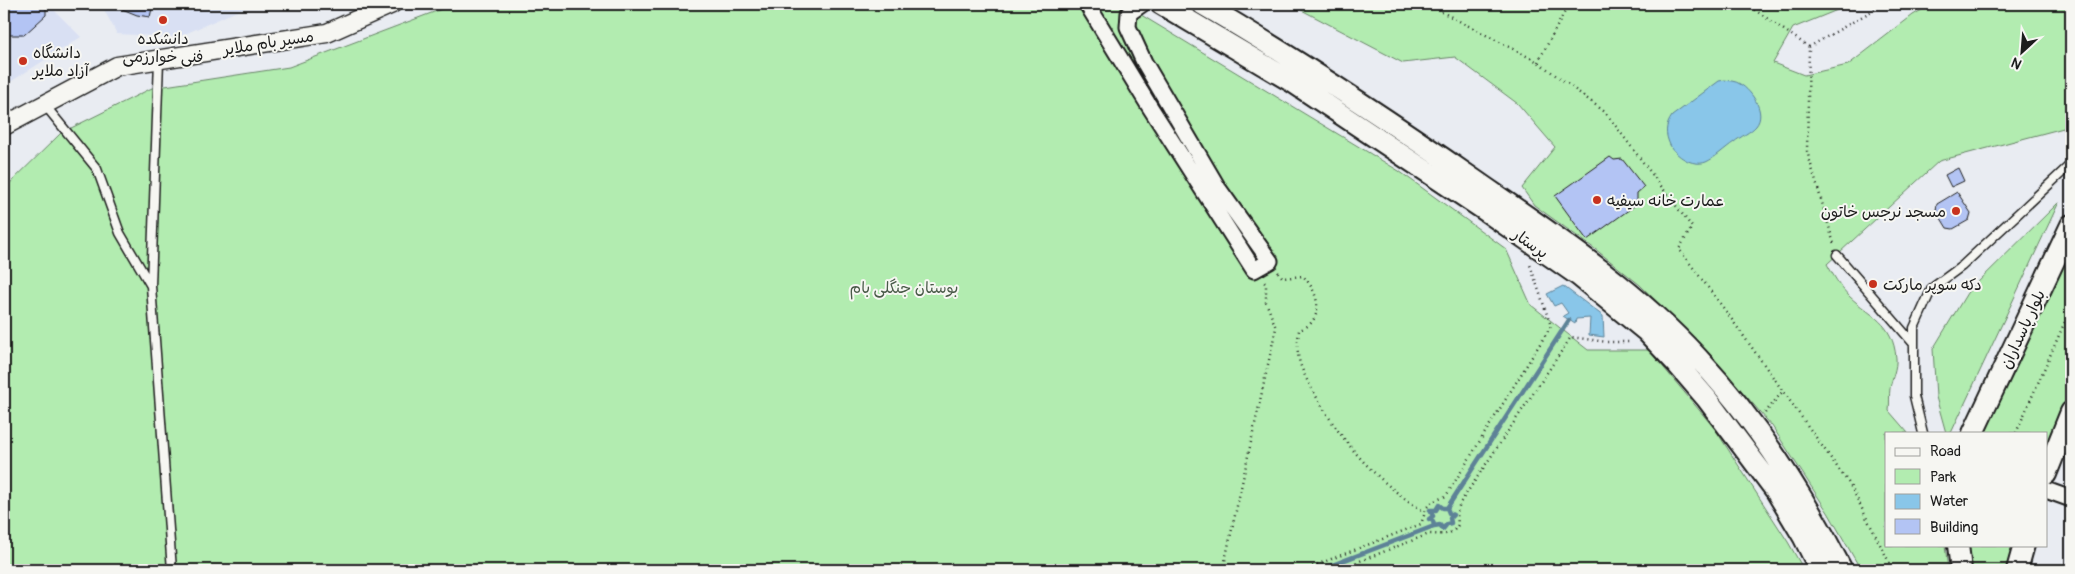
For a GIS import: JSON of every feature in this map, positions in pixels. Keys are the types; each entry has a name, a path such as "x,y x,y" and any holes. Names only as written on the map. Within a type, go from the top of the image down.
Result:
{"main road":[{"name":"پرستار","path":"1161,4 1294,83 1475,204 1578,276 1646,331 1707,399 1776,491 1803,536 1820,570"},
{"name":"پرستار","path":"1202,4 1309,70 1446,160 1591,262 1632,295 1671,330 1699,359 1755,426 1820,527 1842,570"},
{"name":"بلوار پاسداران","path":"1973,432 2071,225"},
{"path":"2048,469 2071,412"},
{"path":"1958,546 1961,570"},
{"path":"2017,570 2024,546"}],"street":[{"name":"مسیر بام ملایر","path":"4,126 117,66 327,33 392,4"},
{"path":"1087,4 1148,104 1254,270 1270,261 1218,188 1144,62 1128,27 1129,13 1142,4"},
{"path":"2048,491 2071,499"}],"lane":[{"path":"159,59 151,286 172,570"},
{"path":"44,104 97,169 120,233 151,286"},
{"path":"1923,432 1914,396 1913,343 1914,328 1932,288 1962,266 2071,164"},
{"path":"1837,256 1913,343"}],"path":[{"path":"1419,4 1438,10 1538,62 1605,112 1692,227 1679,249 1850,485 1893,570"},
{"path":"1438,10 1440,4"},
{"path":"1538,62 1569,4"},
{"path":"1746,4 1809,47"},
{"path":"1809,47 1884,4"},
{"path":"1809,47 1807,151 1837,256"},
{"path":"1303,570 1421,524 1424,522 1425,512 1432,502 1446,496 1551,326 1529,263 1530,243"},
{"path":"1270,261 1283,278 1304,276 1313,286 1316,297 1316,312 1310,324 1299,330 1298,354 1310,385 1326,414 1342,438 1362,462 1404,499 1425,512"},
{"path":"1223,570 1276,328 1266,302 1266,284 1254,270"},
{"path":"2016,432 2071,308"},
{"path":"1337,570 1429,534 1443,535 1455,530 1458,525 1457,512 1460,503 1571,337 1622,343 1634,342 1646,331"},
{"path":"1755,426 1783,391"}],"shaded area":[{"name":"دانشگاه آزاد ملایر","path":"4,4 48,4 81,37 4,86"},
{"name":"دانشکده فنی خوارزمی","path":"101,4 253,4 178,37 117,34"}],"green space":[{"name":"بوستان جنگلی بام","path":"455,4 1123,4 1399,171 1506,249 1531,305 1588,350 1649,350 1715,429 1804,570 4,570 4,189 61,133 152,88 289,67"},
{"path":"1290,4 1852,4 1793,28 1773,63 1804,75 1848,65 1913,15 1932,4 2071,4 2071,126 1939,161 1827,264 1846,292 1886,328 1894,346 1896,362 1890,388 1889,411 1907,432 1885,432 1885,546 1945,546 1948,570 1861,570 1829,514 1772,426 1710,354 1640,285 1595,249 1534,205 1522,188 1555,147 1518,104 1455,57 1403,63"},
{"path":"2059,202 1951,432 1946,432 1936,397 1933,349 1967,293"},
{"path":"2071,241 2071,391 2048,446 2048,432 1980,432"},
{"path":"1968,546 2015,546 2008,570 1971,570"}],"water":[{"path":"1725,80 1745,87 1757,103 1760,115 1759,121 1751,130 1706,162 1695,163 1685,160 1676,153 1668,141 1666,130 1668,123 1672,116 1719,81"},
{"path":"1563,286 1603,316 1604,337 1589,335 1590,318 1576,319 1575,324 1563,316 1568,313 1561,303 1554,306 1547,294"}],"building":[{"path":"4,4 46,4 46,15 24,35 10,35 4,30"},
{"path":"110,4 153,4 150,17 137,15"},
{"name":"عمارت خانه سیفیه","path":"1610,157 1614,160 1622,159 1644,187 1637,193 1637,204 1587,240 1555,196"},
{"path":"1958,168 1964,181 1951,187 1945,175"},
{"path":"1957,192 1971,213 1969,220 1953,229 1947,228 1936,210 1937,204"}],"waterway":[{"path":"1447,508 1449,513 1453,515 1450,518 1451,523 1447,524 1443,529 1440,525 1434,526 1433,521 1429,519 1433,516 1430,510 1436,510 1439,505 1447,508 1569,320"},
{"path":"1319,570 1434,526"}],"place":[{"name":"دانشکده فنی خوارزمی","path":"163,20"},
{"name":"دانشگاه آزاد ملایر","path":"23,61"},
{"name":"عمارت خانه سیفیه","path":"1597,200"},
{"name":"مسجد نرجس خاتون","path":"1956,211"},
{"name":"دکه سوپر مارکت","path":"1873,284"}]}
